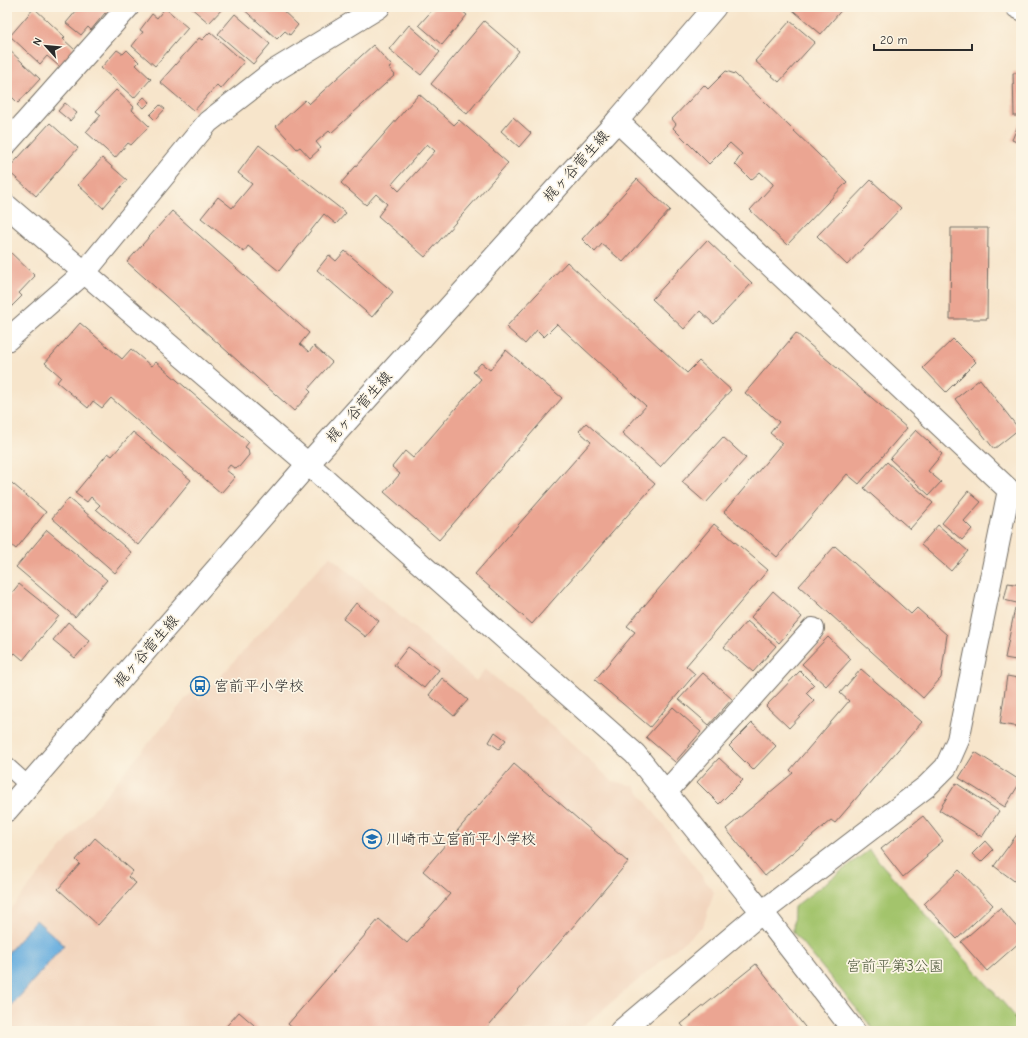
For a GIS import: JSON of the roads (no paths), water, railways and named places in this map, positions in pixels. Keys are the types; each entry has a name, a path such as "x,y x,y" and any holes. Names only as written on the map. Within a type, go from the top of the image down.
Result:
{"street":[{"path":"7,143 128,7"},
{"path":"7,340 84,272 208,122 274,71 379,7"},
{"name":"梶ヶ谷菅生線","path":"7,810 308,464 616,121 714,7"},
{"path":"1017,7 1021,9"},
{"path":"616,121 1015,491 958,740 946,767 927,786 762,912 621,1031"},
{"path":"7,206 308,464 635,754 762,912 854,1031"},
{"path":"666,792 813,629"}],"lane":[{"path":"7,766 28,785"}],"water":[{"path":"36,920 64,945 7,1011 7,954"}],"place":[{"name":"宮前平小学校","path":"200,686"},
{"name":"川崎市立宮前平小学校","path":"372,839"}],"park label":[{"name":"宮前平第3公園","path":"895,966"}]}
